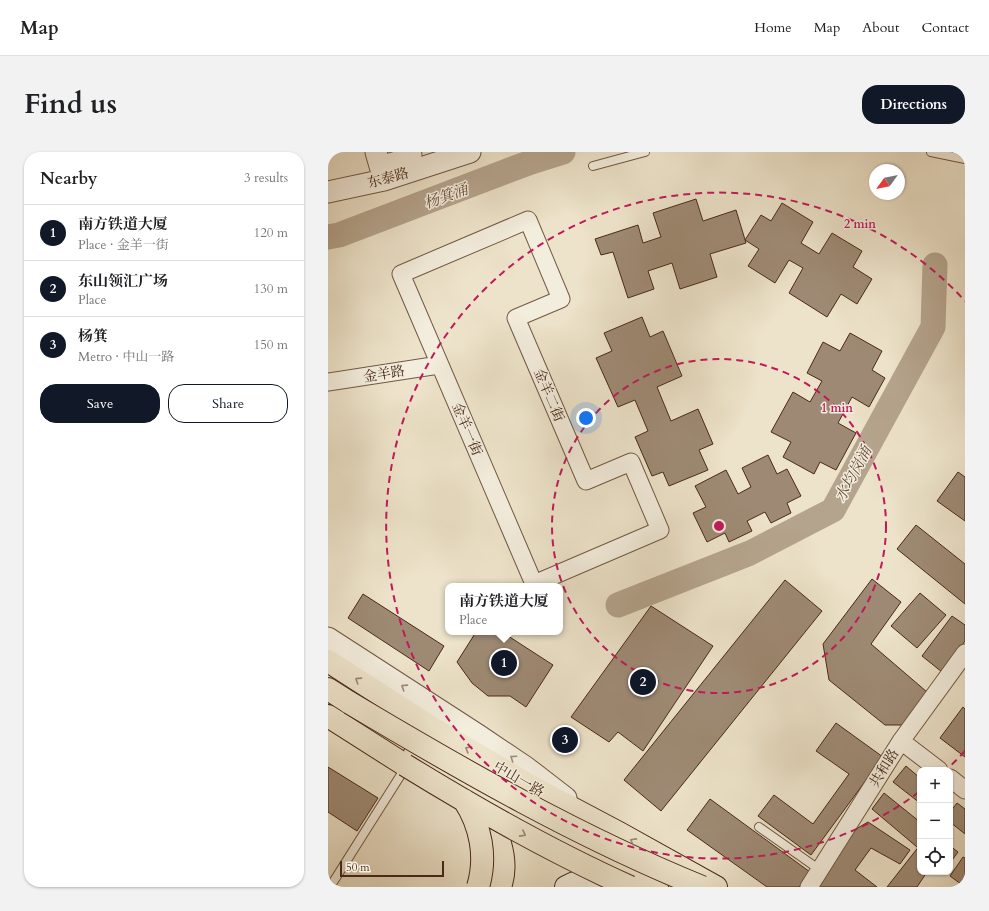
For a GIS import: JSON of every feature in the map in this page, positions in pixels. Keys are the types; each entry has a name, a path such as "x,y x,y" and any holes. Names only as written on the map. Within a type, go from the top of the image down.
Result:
{"main road":[{"name":"中山一路","path":"328,661 434,729 534,788 716,887"},
{"path":"328,689 413,746 431,761 458,791 470,809 480,837 482,852 481,872 478,887"},
{"path":"328,698 486,797 595,874 614,878 641,887"},
{"path":"350,703 547,816 609,846 702,887"},
{"path":"328,716 434,783 494,818 588,868 630,887"},
{"path":"460,781 484,810 494,826 504,859 504,870 500,887"},
{"path":"588,817 597,833 601,846 595,874"},
{"path":"566,887 595,874 657,887"}],"street":[{"name":"东泰路","path":"328,192 380,166 470,152"},
{"path":"380,166 417,153"},
{"name":"金羊一街","path":"528,220 402,274 534,583"},
{"name":"金羊二街","path":"528,220 561,299 516,318 586,481 631,462 660,530"},
{"name":"金羊路","path":"328,382 440,365"},
{"name":"金羊一街","path":"536,583 660,530"},
{"path":"328,638 522,765 588,817"},
{"name":"共和路","path":"809,887 901,741 965,654"},
{"path":"328,726 473,819 486,830 504,859"},
{"path":"901,741 935,767"},
{"path":"953,780 965,790"}],"lane":[{"path":"593,166 645,152"},
{"path":"931,152 965,158"},
{"path":"330,887 402,773"},
{"path":"759,826 820,870"}],"building":[{"path":"696,199 703,221 736,210 746,243 710,254 717,277 680,289 672,263 648,271 654,289 628,298 613,252 601,255 595,239 638,225 643,243 661,237 653,213"},
{"path":"782,203 813,222 801,243 819,254 832,233 862,251 853,267 872,279 857,304 841,294 827,317 789,293 803,268 789,260 775,283 748,266 759,249 745,240 761,215 771,221"},
{"path":"642,317 650,337 663,331 682,376 657,387 671,421 698,409 713,444 699,450 708,470 669,486 663,472 652,476 635,437 648,431 635,400 618,407 596,358 612,351 604,333"},
{"path":"850,333 882,351 872,370 885,378 869,407 852,397 838,423 856,433 836,470 820,462 814,474 783,457 791,442 771,432 793,392 810,402 822,381 807,373 823,342 840,351"},
{"path":"768,455 777,474 787,469 801,496 787,503 791,513 771,523 765,512 747,521 752,531 729,542 725,533 707,542 693,513 706,507 695,486 726,470 738,494 751,487 742,468"},
{"path":"958,472 965,477 965,521 937,501"},
{"path":"916,525 965,564 965,604 897,549"},
{"path":"872,579 901,602 871,644 927,692 905,725 885,725 829,680 823,644"},
{"path":"785,580 822,611 661,811 624,780"},
{"path":"920,593 946,615 917,648 891,626"},
{"path":"363,594 444,646 429,671 348,618"},
{"path":"651,606 713,646 643,751 618,732 609,742 571,717"},
{"path":"952,616 965,625 965,641 942,672 922,656"},
{"path":"474,635 507,635 553,665 526,707 510,696 488,696 472,683 457,662"},
{"path":"963,707 965,709 965,757 940,738"},
{"path":"836,723 883,757 811,855 758,816 774,795 813,824 849,774 816,751"},
{"path":"906,766 917,775 917,801 893,782"},
{"path":"328,767 378,798 357,831 328,812"},
{"path":"884,793 917,820 917,847 872,809"},
{"path":"710,799 810,872 799,887 767,887 687,830"},
{"path":"957,803 965,809 965,834 953,824 953,808"},
{"path":"868,822 910,850 900,864 871,848 855,870 877,887 818,887 849,833"},
{"path":"953,848 958,852 953,859"},
{"path":"917,849 917,875 925,875 917,887 887,887"},
{"path":"963,857 965,858 965,887 950,876 953,875 953,872"}],"waterway":[{"name":"杨箕涌","path":"328,237 339,235 531,162 563,152"},
{"name":"水均岗涌","path":"618,605 750,553 833,510 933,327 935,265"}],"place":[{"name":"南方铁道大厦","path":"504,663"},
{"name":"东山领汇广场","path":"643,682"},
{"name":"杨箕","path":"565,740"}]}
